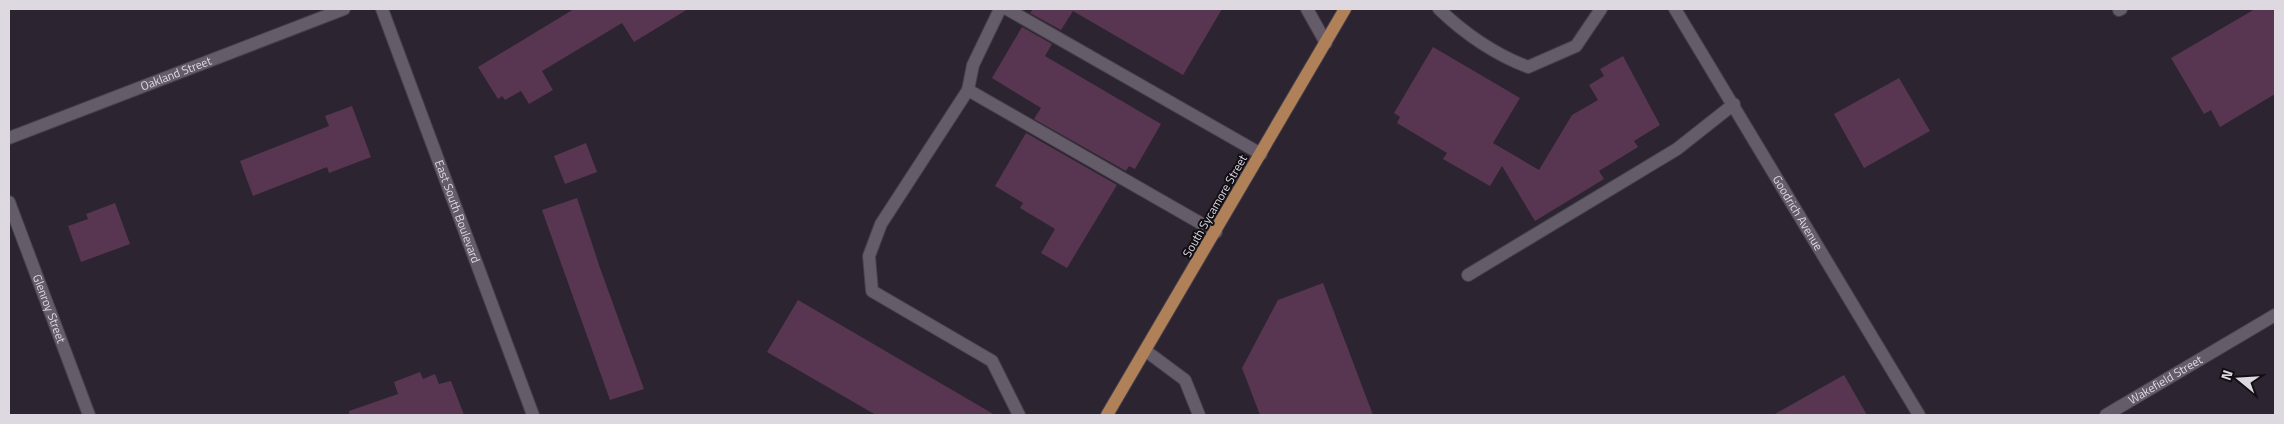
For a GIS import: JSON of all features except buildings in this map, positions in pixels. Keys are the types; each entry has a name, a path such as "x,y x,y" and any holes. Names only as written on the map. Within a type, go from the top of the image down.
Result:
{"main road":[{"name":"South Sycamore Street","path":"1107,415 1345,9"}],"street":[{"name":"Oakland Street","path":"9,138 344,9"},
{"name":"East South Boulevard","path":"382,9 533,415"},
{"path":"1000,9 972,65 968,90 881,224 869,256 872,291 992,360 1019,415"},
{"path":"1007,9 1261,154"},
{"path":"1307,9 1326,42"},
{"path":"1439,9 1461,30 1496,53 1528,67 1576,46 1602,9"},
{"name":"Goodrich Avenue","path":"1675,9 1734,104 1919,415"},
{"path":"968,90 1216,232"},
{"path":"1468,275 1677,149 1734,104"},
{"name":"Glenroy Street","path":"9,202 89,415"},
{"name":"Wakefield Street","path":"2106,415 2275,315"},
{"path":"1146,351 1186,380 1199,415"}]}
